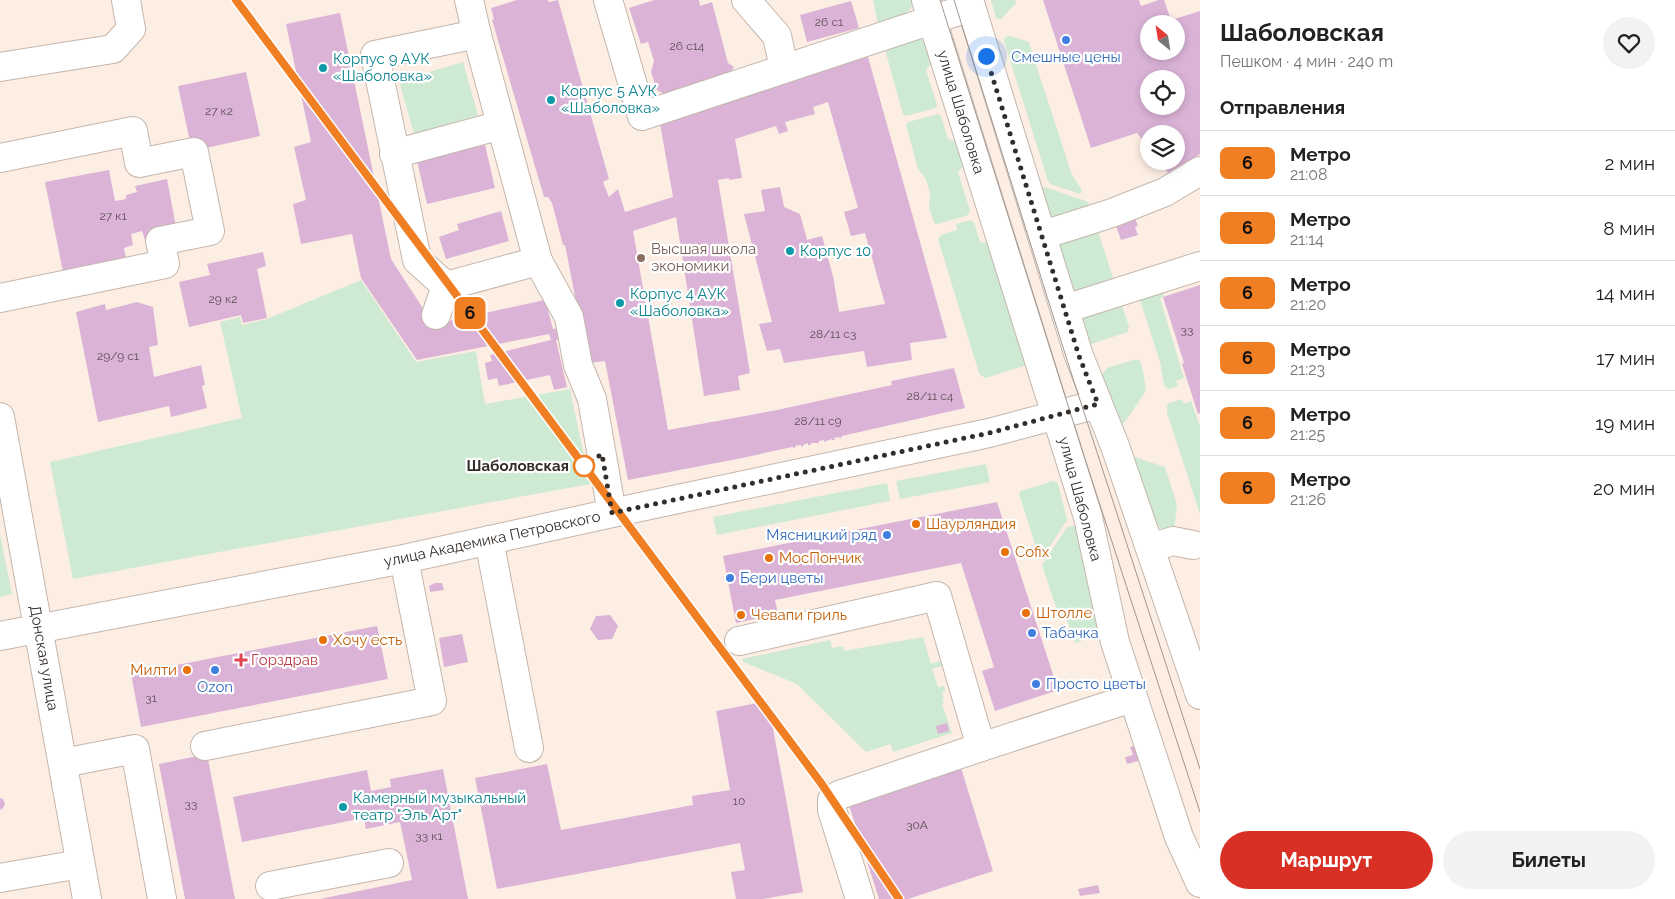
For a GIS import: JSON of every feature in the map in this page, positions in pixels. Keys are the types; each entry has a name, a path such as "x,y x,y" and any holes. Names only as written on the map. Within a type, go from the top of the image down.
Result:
{"main road":[{"path":"0,67 114,49 131,30 126,0"},
{"path":"469,0 476,34 538,261 569,317 578,365 592,399 612,513"},
{"path":"608,0 642,116 784,68 929,10 970,4 1079,356 1115,446 1200,695"},
{"path":"746,0 777,36 784,68"},
{"name":"улица Шаболовка","path":"929,10 1088,517 1115,642 1132,698 1179,837 1200,883"},
{"path":"446,286 417,260 375,56 476,34"},
{"path":"394,154 501,125"},
{"path":"0,158 132,131 139,163 194,152 210,231 160,241 165,264 0,298"},
{"path":"1043,235 1165,192 1200,171"},
{"path":"446,286 538,261"},
{"path":"1065,309 1200,266"},
{"path":"436,315 446,286"},
{"name":"улица Академика Петровского","path":"0,636 404,559 989,433 1098,404"},
{"name":"Донская улица","path":"0,417 87,899"},
{"path":"489,540 529,748"},
{"path":"1150,548 1174,542 1193,544"},
{"path":"205,746 432,701 404,559"},
{"path":"739,641 937,596 981,747"},
{"path":"860,899 832,810 832,800 839,795 1132,698"},
{"path":"63,763 135,749 162,899"},
{"path":"270,886 303,890 389,863"},
{"path":"0,878 80,864"}],"green space":[{"path":"873,0 915,0 913,6 905,14 878,25"},
{"path":"991,0 1015,0 1016,3 1000,20 996,18"},
{"path":"1009,36 1029,43 1072,175 1082,190 1080,194 1050,184 1048,181 1004,41 1005,37"},
{"path":"919,39 926,42 935,59 926,70 937,105 936,108 906,116 903,114 884,46"},
{"path":"463,62 478,115 414,134 399,81"},
{"path":"938,114 941,116 948,139 962,142 967,162 958,172 970,211 968,215 938,224 934,223 929,207 930,194 926,179 918,169 906,125 908,122"},
{"path":"1045,187 1088,202 1091,210 1055,217 1048,214 1038,194"},
{"path":"970,220 974,222 980,242 993,244 1033,363 986,378 979,373 938,239 941,235 957,230 956,224"},
{"path":"1096,225 1115,284 1078,292 1070,288 1059,245 1064,238"},
{"path":"361,280 416,362 476,351 485,404 570,389 590,484 73,579 50,462 242,418 220,322 240,317 242,325 267,319"},
{"path":"1162,290 1164,297 1160,298 1184,378 1176,381 1178,386 1168,389 1164,385 1160,362 1138,294"},
{"path":"1120,299 1129,327 1128,332 1085,346 1082,320 1084,316"},
{"path":"1136,359 1140,361 1146,391 1122,426 1099,379 1107,368"},
{"path":"1182,399 1184,404 1191,401 1200,426 1200,514 1167,413 1169,403"},
{"path":"1132,456 1165,467 1177,505 1174,532 1160,528 1154,521"},
{"path":"986,464 990,482 900,499 896,481"},
{"path":"1053,481 1058,483 1067,520 1045,554 1041,555 1038,553 1019,494 1021,491"},
{"path":"887,483 890,501 717,535 713,517"},
{"path":"1067,527 1081,527 1105,633 1075,643 1064,613 1056,607 1042,565"},
{"path":"0,534 12,594 0,597"},
{"path":"923,637 931,664 940,661 942,666 932,669 938,687 944,686 945,691 942,692 944,698 942,699 944,703 942,704 952,733 893,752 890,744 866,752 797,684 743,662 742,659 830,640 832,648 843,646 844,651"}],"building":[{"path":"517,0 548,0 549,2 558,0 609,179 603,182 609,197 618,189 625,212 673,197 659,118 804,73 868,57 947,338 910,343 912,360 867,367 864,351 784,363 780,349 767,351 759,324 772,322 744,214 765,211 761,190 780,187 784,207 800,214 807,240 822,236 833,276 839,312 885,304 865,233 851,236 844,212 858,208 828,102 813,107 815,114 785,122 788,131 779,134 776,126 735,139 742,178 718,180 750,373 738,376 740,390 704,396 676,217 633,231 668,430 777,410 892,385 891,381 954,368 965,408 842,436 840,439 839,437 834,438 835,440 811,443 811,445 808,445 808,443 801,447 801,445 795,446 795,448 792,447 628,480 605,361 588,363 565,245 563,245 552,203 548,197 544,197 492,20 494,19 491,8"},
{"path":"654,0 699,0 700,6 712,2 728,63 734,67 727,80 681,93 680,88 664,94 657,90 651,72 654,61 648,42 641,44 629,8"},
{"path":"1043,0 1139,0 1141,6 1164,0 1169,15 1140,15 1140,60 1185,60 1185,16 1200,11 1200,154 1185,163 1185,125 1140,125 1140,137 1137,133 1091,148"},
{"path":"851,1 859,28 807,42 800,15"},
{"path":"340,13 391,259 424,310 448,321 545,300 553,329 559,328 562,339 556,340 567,387 554,390 550,375 499,386 497,378 488,380 485,363 492,361 490,355 551,340 549,334 417,360 361,278 352,234 301,244 293,204 306,200 294,147 311,142 286,24"},
{"path":"246,72 260,136 192,151 178,86"},
{"path":"485,145 495,188 427,204 417,161"},
{"path":"109,170 115,201 126,199 126,195 137,192 135,186 167,179 177,232 145,240 142,231 131,234 133,245 124,248 128,268 65,282 45,182"},
{"path":"501,211 509,241 446,259 439,237 459,230 457,224"},
{"path":"1135,218 1138,226 1135,227 1138,235 1121,240 1115,223"},
{"path":"263,252 266,266 257,269 267,318 243,323 241,315 189,327 179,282 210,275 207,264"},
{"path":"1200,285 1200,413 1198,414 1163,297"},
{"path":"137,302 153,307 158,345 149,347 154,377 201,365 205,385 202,386 207,408 171,417 169,406 98,422 76,312 105,304 106,310"},
{"path":"997,502 1058,690 995,711 982,671 994,667 961,563 775,600 778,614 736,623 723,556"},
{"path":"435,583 442,583 444,590 430,592 429,586"},
{"path":"610,615 618,626 612,639 598,640 590,629 596,616"},
{"path":"377,626 388,679 141,727 131,674"},
{"path":"462,634 468,662 444,667 439,638"},
{"path":"768,701 803,892 763,899 736,899 731,872 745,870 740,843 497,889 475,778 547,764 561,830 693,805 692,796 730,790 716,711"},
{"path":"947,723 949,731 938,734 936,726"},
{"path":"1138,745 1142,760 1127,764 1125,757 1133,755 1130,747"},
{"path":"207,754 235,899 185,899 159,764"},
{"path":"961,768 993,871 908,899 879,899 849,805"},
{"path":"443,769 468,899 320,899 412,880 400,822 366,829 364,818 242,842 233,797 367,770 371,791 391,787 390,779"},
{"path":"0,798 3,799 5,804 0,810"},
{"path":"1098,885 1100,893 1080,896 1078,889"}],"tram line":[{"path":"940,0 1084,456 1200,812"},
{"path":"954,0 1067,360 1200,769"}],"metro line":[{"name":"6","path":"236,0 821,783 899,899"}],"place":[{"name":"Смешные цены","path":"1066,40"},
{"name":"Корпус 9 АУК «Шаболовка»","path":"323,68"},
{"name":"Корпус 5 АУК «Шаболовка»","path":"551,100"},
{"name":"Корпус 10","path":"790,251"},
{"name":"Высшая школа экономики","path":"641,258"},
{"name":"Корпус 4 АУК «Шаболовка»","path":"620,303"},
{"name":"Шаболовская","path":"584,466"},
{"name":"Шаурляндия","path":"916,524"},
{"name":"Мясницкий ряд","path":"887,535"},
{"name":"Cofix","path":"1005,552"},
{"name":"МосПончик","path":"769,558"},
{"name":"Бери цветы","path":"730,578"},
{"name":"Штолле","path":"1026,613"},
{"name":"Чевапи гриль","path":"741,615"},
{"name":"Табачка","path":"1032,633"},
{"name":"Хочу есть","path":"323,640"},
{"name":"Горздрав","path":"241,660"},
{"name":"Милти","path":"187,670"},
{"name":"Ozon","path":"215,670"},
{"name":"Просто цветы","path":"1036,684"},
{"name":"Камерный музыкальный театр \"Эль Арт\"","path":"343,807"}],"route":[{"path":"584,466 602,454 612,513 989,433 1098,404 1079,356 986,56"}]}
